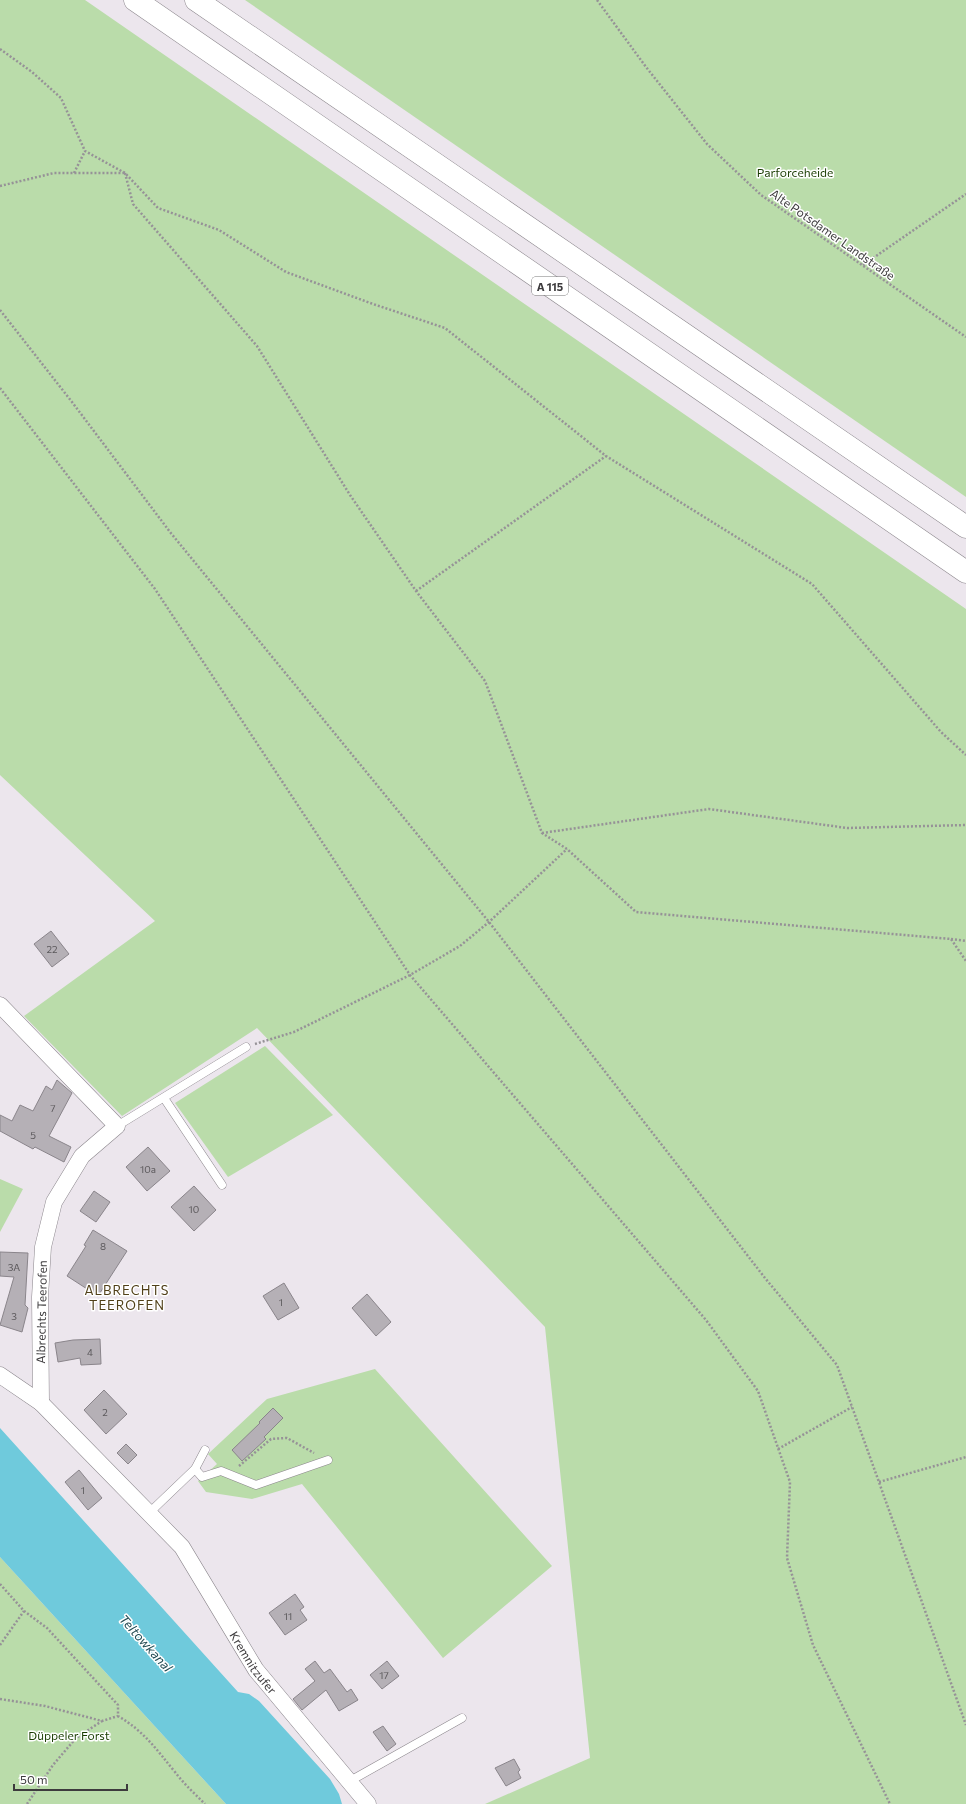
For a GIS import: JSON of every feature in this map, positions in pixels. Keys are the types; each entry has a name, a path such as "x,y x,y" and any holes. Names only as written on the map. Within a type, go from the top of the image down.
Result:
{"highway":[{"name":"A 115","path":"134,0 966,572"},
{"path":"196,0 966,527"}],"street":[{"path":"0,1005 120,1121"},
{"name":"Albrechts Teerofen","path":"41,1403 40,1297 43,1247 54,1202 82,1156 120,1121"},
{"path":"0,1375 41,1403 149,1513"},
{"name":"Kremnitzufer","path":"149,1513 182,1547 256,1670 368,1804"}],"lane":[{"name":"Albrechts Teerofen","path":"120,1121 164,1098 246,1047"},
{"path":"164,1098 222,1184"},
{"path":"149,1513 195,1469 205,1450"},
{"path":"195,1469 202,1477 221,1471 256,1485 328,1460"},
{"path":"350,1781 462,1718"}],"path":[{"name":"Alte Potsdamer Landstraße","path":"597,0 646,67 707,144 761,195 966,337"},
{"path":"0,49 32,72 62,98 85,151 125,173 158,208 219,230 286,272 373,304 445,328 606,456 812,584 941,732 966,756"},
{"path":"74,174 85,151"},
{"path":"0,186 54,173 125,173"},
{"path":"125,173 133,204 258,346 350,495 416,591 485,681 542,833 566,849 636,912 966,941"},
{"path":"863,265 966,194"},
{"path":"0,310 72,402 170,532 489,922 765,1278 837,1365 966,1725"},
{"path":"0,388 155,589 410,975 706,1320 758,1391 790,1482 787,1558 812,1645 890,1804"},
{"path":"416,591 606,456"},
{"path":"542,833 709,809 847,828 966,825"},
{"path":"246,1047 294,1032 410,975 460,946 489,922 566,849"},
{"path":"951,939 966,961"},
{"path":"778,1448 852,1407"},
{"path":"221,1471 241,1465 272,1439 287,1438 328,1460"},
{"path":"879,1482 966,1457"},
{"path":"0,1584 24,1611 47,1628 118,1705 118,1716"},
{"path":"0,1645 24,1611"},
{"path":"0,1699 45,1706 102,1721"},
{"path":"27,1804 53,1765 76,1738 102,1721 118,1716 133,1725 152,1742 176,1774 205,1804"}],"green space":[{"path":"0,0 85,0 966,609 966,1804 485,1804 590,1758 545,1327 257,1028 122,1116 24,1016 155,921 0,775"},
{"name":"Parforceheide","path":"245,0 966,0 966,497"},
{"path":"265,1046 333,1115 228,1177 175,1103"},
{"path":"0,1179 23,1189 0,1232"},
{"path":"375,1369 552,1566 443,1658 302,1484 252,1499 206,1492 198,1481 217,1464 208,1454 267,1399"},
{"name":"Düppeler Forst","path":"0,1557 226,1804 0,1804"}],"water":[{"name":"Teltowkanal","path":"0,1428 238,1692 249,1694 259,1701 330,1779 339,1794 342,1804 226,1804 0,1557"}],"building":[{"path":"51,931 69,954 52,967 34,944"},
{"path":"57,1080 72,1093 49,1136 71,1147 64,1162 35,1147 33,1149 0,1131 0,1115 12,1121 20,1105 33,1111 46,1086 52,1090"},
{"path":"148,1147 170,1171 147,1191 126,1167"},
{"path":"194,1186 216,1210 194,1231 171,1207"},
{"path":"94,1191 110,1202 96,1222 80,1211"},
{"path":"93,1230 127,1251 98,1296 67,1276 86,1246 84,1245"},
{"path":"0,1252 28,1253 25,1305 28,1308 22,1332 0,1325 14,1277 0,1276"},
{"path":"284,1283 299,1308 278,1320 263,1296"},
{"path":"367,1294 391,1322 376,1336 352,1308"},
{"path":"100,1339 101,1364 81,1365 80,1358 58,1362 55,1343 73,1340"},
{"path":"104,1390 127,1414 106,1434 84,1410"},
{"path":"273,1408 283,1418 264,1437 266,1439 242,1461 232,1450"},
{"path":"126,1444 137,1455 128,1464 117,1453"},
{"path":"79,1470 102,1498 88,1510 65,1482"},
{"path":"295,1594 304,1607 300,1610 307,1620 285,1635 269,1613"},
{"path":"315,1661 324,1673 330,1669 347,1692 351,1689 358,1700 339,1711 326,1690 302,1710 293,1699 315,1681 305,1669"},
{"path":"387,1661 399,1676 382,1689 370,1675"},
{"path":"383,1726 396,1744 387,1751 373,1732"},
{"path":"514,1759 520,1770 518,1772 521,1778 506,1786 495,1768"}],"district":[{"name":"ALBRECHTS TEEROFEN","path":"127,1298"}]}
